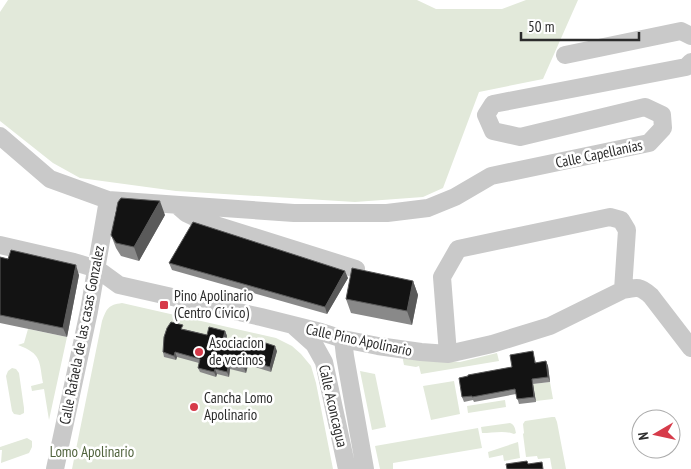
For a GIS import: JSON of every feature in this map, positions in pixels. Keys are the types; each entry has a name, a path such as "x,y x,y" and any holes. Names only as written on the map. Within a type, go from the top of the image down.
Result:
{"street":[{"path":"565,55 681,32 691,36"},
{"name":"Calle Capellanías","path":"0,136 50,179 108,200 294,213 387,213 428,208 455,197 490,176 649,143 663,128 662,115 645,107 520,136 493,131 486,115 493,104 686,66 691,62"},
{"name":"Calle Rafaela de las casas Gonzalez","path":"55,469 89,311 108,200"},
{"name":"Calle Capellanías","path":"175,204 186,213 203,221 356,269"},
{"path":"448,354 442,277 458,249 610,217 621,220 627,230 623,290"},
{"name":"Calle Pino Apolinario","path":"0,245 97,269 119,285 344,339 412,351 448,354 492,344 550,326 623,290 636,287 644,289 651,296 691,348"},
{"name":"Calle Aconcagua","path":"292,325 314,344 324,362 347,469"},
{"name":"Calle Aconcagua","path":"344,339 344,356 365,469"}],"green space":[{"path":"8,0 417,0 436,9 502,9 526,0 578,0 543,79 479,92 443,188 423,197 355,202 176,191 80,178 53,163 0,121 0,12"},
{"name":"Lomo Apolinario","path":"122,303 276,338 292,346 311,366 333,469 72,469 102,321 109,308"},
{"path":"28,329 67,337 49,420 44,389 32,391 31,386 43,383 38,359 26,348 18,345 24,343"},
{"path":"497,353 499,361 421,374 419,366 404,365 402,355 418,359 460,362"},
{"path":"12,368 16,369 19,373 24,408 24,413 20,415 14,414 12,411 6,376"},
{"path":"360,371 375,374 386,427 372,430"},
{"path":"454,381 460,414 431,420 423,386"},
{"path":"550,382 553,399 536,401 533,384"},
{"path":"505,400 506,407 468,413 467,406"},
{"path":"555,417 557,422 566,469 552,469 550,458 526,457 523,424 525,421"},
{"path":"510,423 514,427 516,433 514,434 503,432 482,433 481,427"},
{"path":"478,428 482,448 393,463 393,469 380,469 375,446"},
{"path":"27,438 32,441 29,453 1,463 2,450 0,450 0,447"},
{"path":"518,442 520,458 504,461 503,455 489,458 488,452"}],"building":[{"path":"121,198 160,201 134,247 116,243 111,235 118,202"},
{"path":"193,222 345,271 325,307 169,263"},
{"path":"11,250 76,265 63,328 0,315 0,257 8,259"},
{"path":"352,268 413,281 407,311 346,299"},
{"name":"Asociacion de vecinos","path":"171,322 183,325 181,329 207,335 209,327 225,331 222,343 246,350 250,338 275,346 270,367 246,360 244,368 229,364 227,372 215,369 214,372 198,368 200,359 175,352 174,356 163,352 164,337"},
{"path":"533,351 535,363 546,361 548,377 532,379 534,397 517,399 515,389 462,397 459,378 512,367 510,355"},
{"path":"527,461 528,464 542,462 543,469 507,469 506,464"}],"place":[{"name":"Pino Apolinario (Centro Cívico)","path":"164,305"},
{"name":"Asociacion de vecinos","path":"199,352"},
{"name":"Cancha Lomo Apolinario","path":"194,407"}]}
